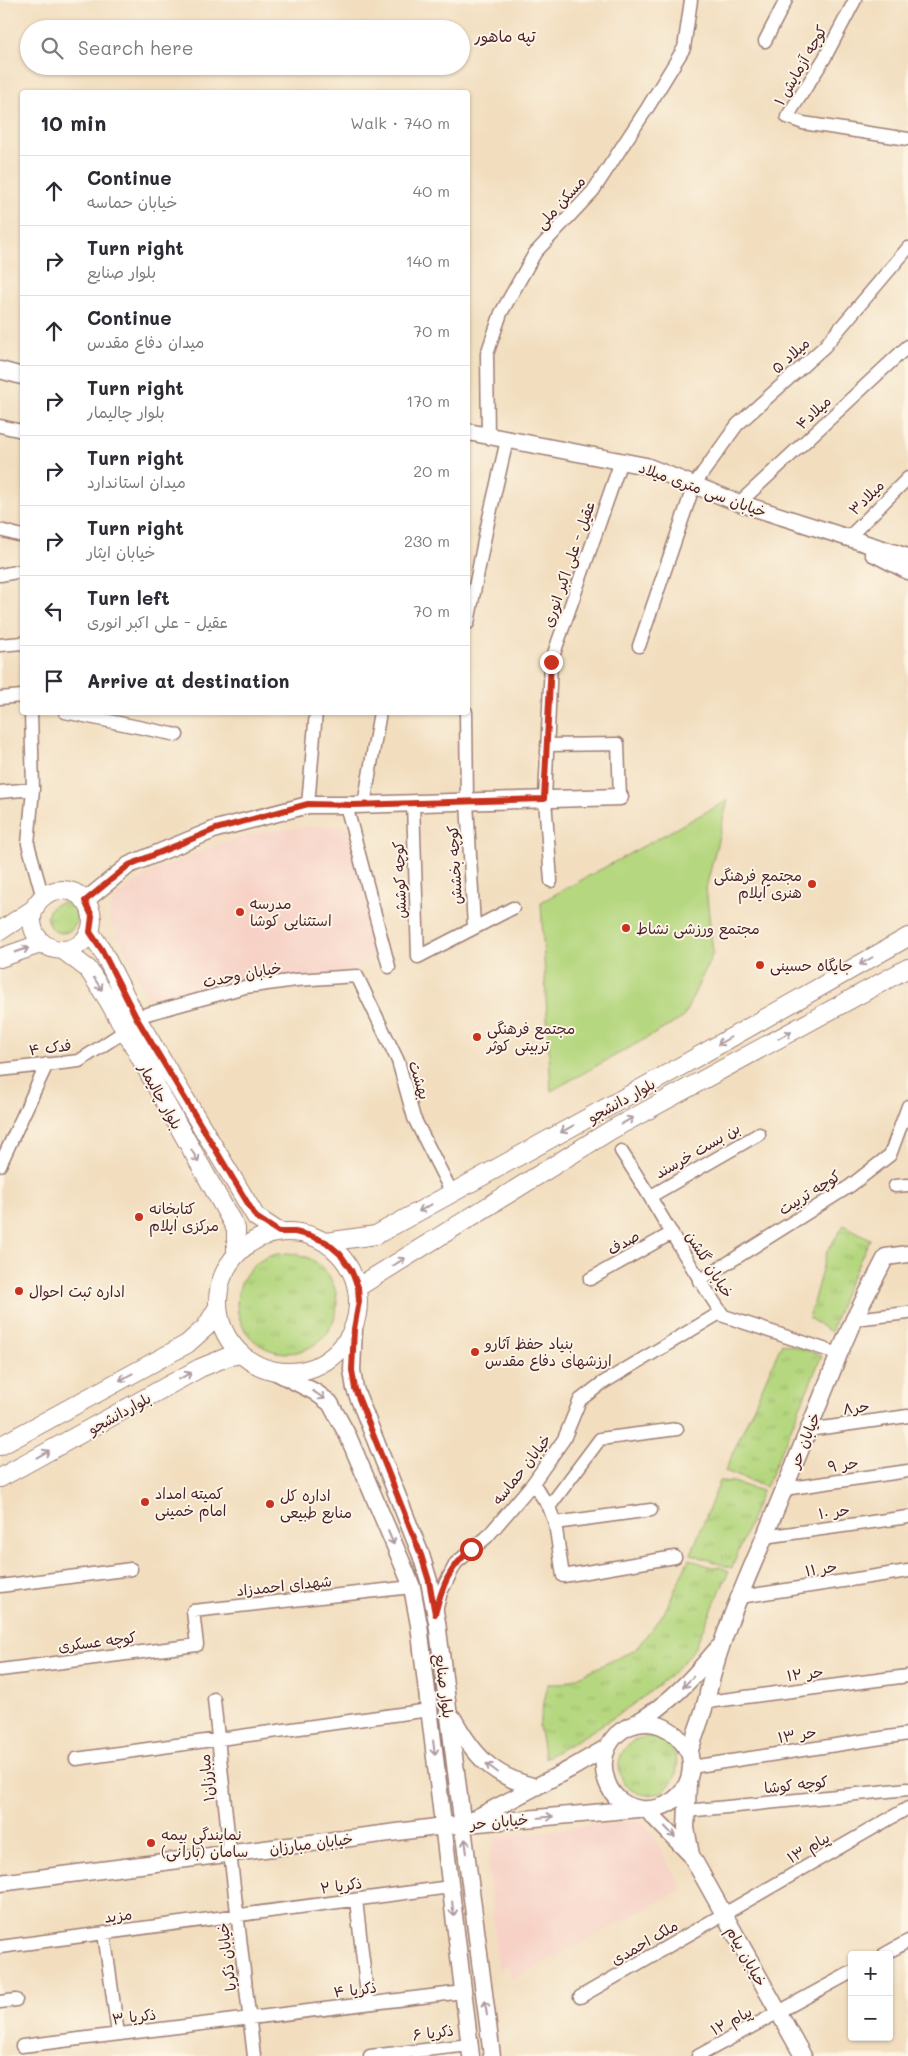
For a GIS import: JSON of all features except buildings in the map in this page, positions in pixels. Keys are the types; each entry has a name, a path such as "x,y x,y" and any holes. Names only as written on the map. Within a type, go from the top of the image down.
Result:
{"main road":[{"path":"0,931 53,892 62,890 79,895 85,901 92,916 90,932 79,944 63,950 49,947 37,936 33,927 32,918 39,903"},
{"name":"بلوار چالیمار","path":"90,932 102,950 136,1017 256,1217 279,1232"},
{"name":"بلوار دانشجو","path":"326,1242 376,1235 908,937"},
{"path":"0,958 43,943"},
{"name":"بلوار چالیمار","path":"63,950 88,969 125,1031 236,1229 236,1255"},
{"name":"بلوار دانشجو","path":"358,1287 611,1130 908,968"},
{"path":"279,1232 295,1232 326,1242 340,1254 351,1270 358,1287 359,1301 354,1329 342,1349 323,1364 300,1372 276,1372 257,1366 240,1354 229,1340 221,1324 218,1307 219,1288 225,1270 236,1255 256,1240 279,1232"},
{"name":"بلواردانشجو","path":"0,1446 187,1344 206,1327 218,1307"},
{"name":"بلواردانشجو","path":"0,1478 200,1368 240,1354"}],"street":[{"name":"مسکن ملی","path":"488,436 487,354 501,313 535,253 593,191 684,48 691,0"},
{"path":"765,41 786,0"},
{"name":"۱ کوچه آزمایش","path":"855,0 824,59 787,117 802,124 908,139"},
{"name":"میلاد ۵","path":"639,646 694,485 737,425 824,347 908,248"},
{"name":"میلاد۴","path":"739,503 908,346"},
{"path":"0,370 20,375"},
{"path":"0,426 20,431"},
{"name":"خیابان سی متری میلاد","path":"470,432 646,466 739,503 908,557"},
{"path":"470,613 507,440"},
{"name":"عقیل - علی اکبر انوری","path":"551,881 544,799 551,662 621,461"},
{"name":"میلاد۳","path":"847,539 908,478"},
{"path":"0,530 20,535"},
{"name":"خیابان سی متری میلاد","path":"847,539 908,571"},
{"path":"0,575 20,571"},
{"path":"0,644 20,643"},
{"path":"0,698 20,696"},
{"path":"31,715 33,789 28,844 39,903"},
{"path":"80,715 177,735"},
{"path":"308,804 316,715"},
{"path":"364,805 379,715"},
{"name":"کوچه بخشش","path":"466,715 467,802 474,927"},
{"path":"85,901 129,865 216,829 308,804 364,805 620,797 618,744 548,745"},
{"path":"0,792 33,789"},
{"name":"کوچه کوشش","path":"413,803 418,957 474,927"},
{"path":"346,805 389,967"},
{"path":"474,927 513,908"},
{"name":"خیابان وحدت","path":"136,1017 245,987 296,980 357,976"},
{"name":"بهشت","path":"357,976 398,1062 414,1118 452,1193"},
{"name":"فدک ۴","path":"0,1070 79,1061 125,1031"},
{"path":"0,1164 47,1064"},
{"name":"کوچه تربیت","path":"699,1281 850,1186 890,1155 908,1106"},
{"name":"بن بست خرسند","path":"651,1196 759,1134"},
{"name":"خیابان گلشن","path":"621,1150 651,1196 699,1281 723,1315 840,1354"},
{"name":"صدف","path":"590,1279 672,1233"},
{"name":"خیابان حر","path":"690,1767 720,1645 854,1319 886,1257 908,1254"},
{"path":"854,1319 908,1313"},
{"name":"خیابان حماسه","path":"435,1614 441,1592 456,1563 486,1536 534,1483 564,1439 580,1400 601,1384 718,1314 723,1315"},
{"name":"بلوار صنایع","path":"354,1329 352,1370 355,1389 421,1555 429,1581 448,1710 492,2056"},
{"name":"بلوار صنایع","path":"276,1372 315,1392 330,1403 348,1436 412,1587 419,1625 470,2050"},
{"name":"حر۸","path":"808,1430 908,1416"},
{"path":"549,1507 600,1439 677,1429"},
{"name":"حر ۹","path":"784,1489 908,1471"},
{"path":"534,1483 549,1507 556,1523 564,1576 675,1557"},
{"path":"556,1523 651,1510"},
{"name":"حر ۱۰","path":"764,1537 908,1517"},
{"path":"0,1586 130,1569"},
{"name":"حر ۱۱","path":"740,1597 908,1571"},
{"name":"شهدای احمدزاد","path":"198,1645 193,1611 412,1587"},
{"name":"کوچه عسکری","path":"0,1670 198,1645"},
{"name":"خیابان حر","path":"631,1726 657,1711 688,1682 720,1645"},
{"name":"حر ۱۲","path":"707,1702 908,1676"},
{"name":"مبارزان۱","path":"214,1699 230,1853"},
{"path":"76,1759 429,1710"},
{"path":"448,1710 464,1738 479,1757 515,1782 536,1787"},
{"path":"645,1723 659,1724 672,1730 682,1740 690,1767 682,1793 673,1802 661,1808 643,1809 625,1804 615,1796 608,1785 604,1772 604,1759 608,1747 614,1738 631,1726 645,1723"},
{"name":"۱۳ حر","path":"690,1767 908,1734"},
{"name":"خیابان حر","path":"463,1824 536,1787 608,1747"},
{"name":"خیابان پیام","path":"690,1767 686,1828 691,1855"},
{"name":"کوچه کوشا","path":"686,1811 908,1789"},
{"name":"پیام ۱۳","path":"724,1915 908,1808"},
{"name":"خیابان حر","path":"463,1824 643,1809"},
{"name":"خیابان پیام","path":"643,1809 691,1855 803,2056"},
{"name":"خیابان مبارزان","path":"0,1883 463,1824"},
{"name":"خیابان ذکریا","path":"230,1853 254,2056"},
{"name":"ذکریا ۲","path":"236,1916 450,1887"},
{"path":"356,1900 368,2003"},
{"name":"ملک احمدی","path":"580,1997 724,1915"},
{"name":"مزید","path":"2,1946 236,1916"},
{"path":"104,1933 118,2034"},
{"path":"890,1951 908,1941"},
{"name":"پیام ۱۲","path":"698,2056 848,1974"},
{"name":"ذکریا ۴","path":"250,2018 463,1992"},
{"path":"0,2002 16,2000"},
{"name":"ذکریا ۳","path":"22,2046 250,2018"},
{"name":"ذکریا ۶","path":"370,2056 470,2050"}],"shaded area":[{"name":"مدرسه استثنایی کوشا","path":"348,826 379,953 338,977 286,977 208,984 159,1003 148,997 110,918 112,905 118,895 152,872 218,845 253,834 300,827"},
{"path":"636,1820 645,1823 683,1889 511,1980 508,1966 498,1969 488,1858 496,1837"}],"green space":[{"name":"مجتمع ورزشی نشاط","path":"728,800 706,888 713,953 683,1018 551,1091 541,902"},
{"path":"62,903 73,907 77,918 73,929 62,933 51,929 47,918 51,907"},
{"path":"844,1225 870,1239 846,1289 831,1332 809,1318 827,1251"},
{"path":"287,1253 306,1256 323,1267 334,1284 337,1303 334,1322 323,1339 306,1350 287,1353 268,1350 251,1339 240,1322 237,1303 240,1284 251,1267 268,1256"},
{"path":"782,1343 822,1355 766,1487 725,1471"},
{"path":"720,1481 733,1482 762,1491 732,1568 691,1554"},
{"path":"689,1559 729,1571 695,1647 683,1663 647,1694 605,1723 545,1758 539,1726 548,1684 562,1684 635,1650 664,1613"},
{"path":"648,1737 659,1739 672,1750 677,1766 675,1777 664,1790 648,1795 637,1793 624,1782 619,1766 621,1755 632,1742"}],"place":[{"name":"مجتمع فرهنگی هنری ایلام","path":"812,884"},
{"name":"مدرسه استثنایی کوشا","path":"240,912"},
{"name":"مجتمع ورزشی نشاط","path":"626,928"},
{"name":"جایگاه حسینی","path":"760,965"},
{"name":"مجتمع فرهنگی تربیتی کوثر","path":"477,1037"},
{"name":"کتابخانه مرکزی ایلام","path":"139,1217"},
{"name":"اداره ثبت احوال","path":"19,1291"},
{"name":"بنیاد حفظ آثارو ارزشهای دفاع مقدس","path":"475,1352"},
{"name":"کمیته امداد امام خمینی","path":"145,1502"},
{"name":"اداره کل منابع طبیعی","path":"270,1504"},
{"name":"نمایندگی بیمه سامان (بارانی)","path":"151,1843"}],"district":[{"name":"تپه ماهور","path":"505,35"}],"route":[{"path":"471,1549 456,1563 448,1576 435,1614 429,1581 421,1555 355,1389 352,1370 354,1329 359,1301 358,1287 351,1270 340,1254 326,1242 295,1232 279,1232 256,1217 136,1017 102,950 90,932 92,916 90,908 85,901 129,865 216,829 308,804 354,805 544,799 551,662"}]}
